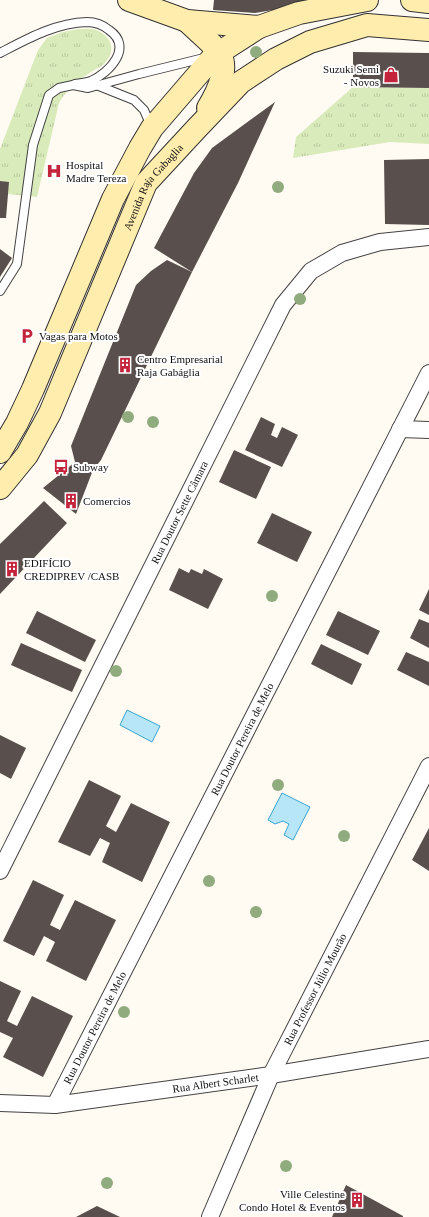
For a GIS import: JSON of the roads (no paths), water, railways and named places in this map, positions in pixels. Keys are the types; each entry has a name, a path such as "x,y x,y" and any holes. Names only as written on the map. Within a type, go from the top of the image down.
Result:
{"main road":[{"path":"129,0 187,21 259,28"},
{"path":"0,452 17,424 33,389 113,199 152,128 217,54 259,28 299,13 367,0"},
{"path":"412,0 429,2"},
{"path":"187,21 217,54 223,68 218,91 197,128"},
{"name":"Avenida Raja Gabaglia","path":"0,488 27,455 50,413 146,183 197,128 241,82 276,59 310,42 367,25 429,30"}],"street":[{"name":"Rua Doutor Sette Câmara","path":"0,871 283,305 311,271 342,253 380,242 429,237"},
{"name":"Rua Doutor Pereira de Melo","path":"55,1105 429,373"},
{"path":"400,429 429,430"},
{"name":"Rua Professor Júlio Mourão","path":"210,1217 271,1075 429,766"},
{"name":"Rua Albert Scharlet","path":"0,1103 55,1105 271,1075 429,1049"}],"lane":[{"path":"0,53 36,35 58,27 87,22 102,24 112,31 118,40 120,49 111,67 90,82 59,88 49,95 33,145 17,264 0,291"},
{"path":"73,85 88,88 99,86 217,54"},
{"path":"99,86 134,100 144,110 152,128"}],"water":[{"path":"127,710 160,726 152,742 120,725"},
{"path":"282,793 310,807 293,840 284,835 289,824 283,821 275,824 268,820"}],"place":[{"name":"Suzuki Semi - Novos","path":"391,75"},
{"name":"Hospital Madre Tereza","path":"54,171"},
{"name":"Vagas para Motos","path":"27,336"},
{"name":"Centro Empresarial Raja Gabáglia","path":"125,365"},
{"name":"Subway","path":"61,467"},
{"name":"Comercios","path":"71,501"},
{"name":"EDIFÍCIO CREDIPREV /CASB","path":"12,569"},
{"name":"Ville Celestine Condo Hotel & Eventos","path":"357,1200"}]}
